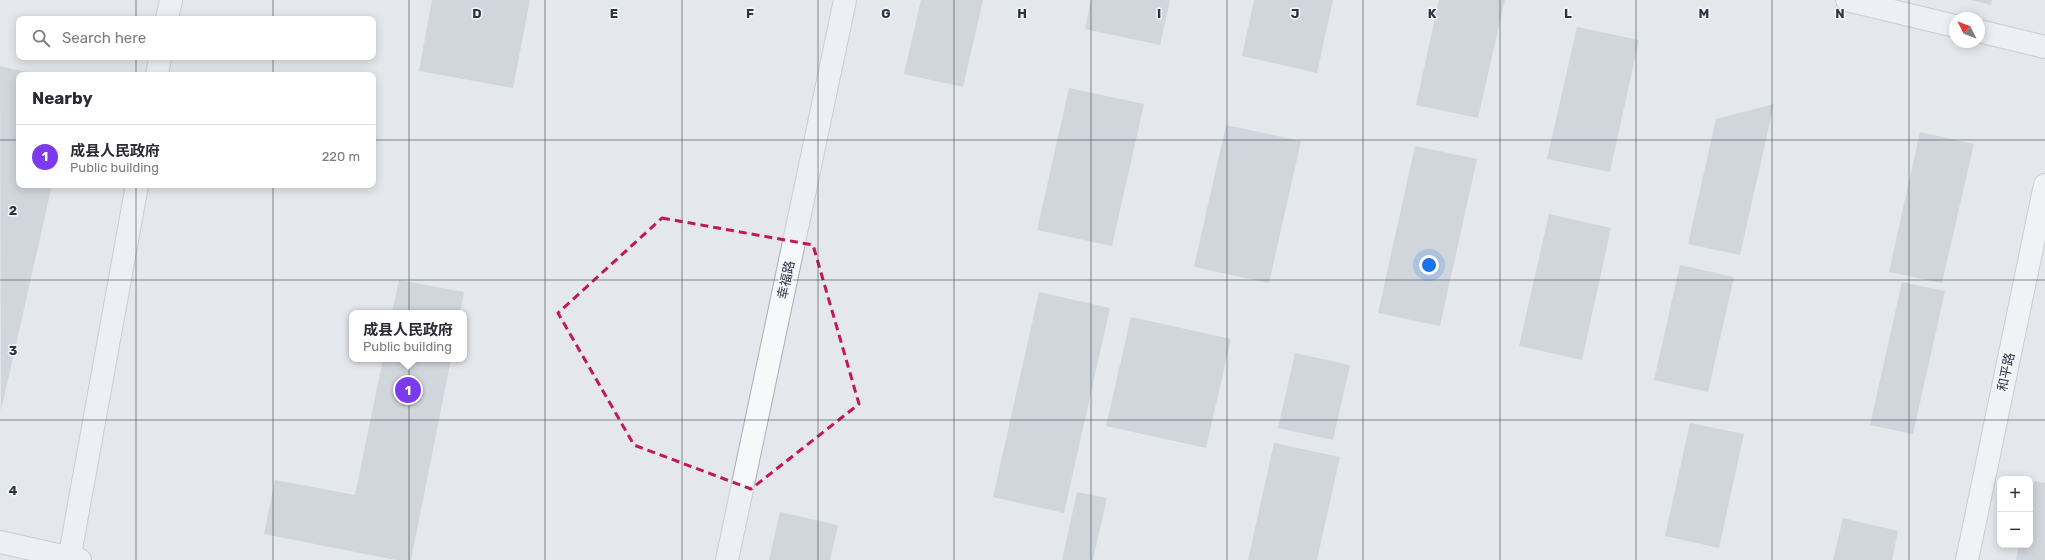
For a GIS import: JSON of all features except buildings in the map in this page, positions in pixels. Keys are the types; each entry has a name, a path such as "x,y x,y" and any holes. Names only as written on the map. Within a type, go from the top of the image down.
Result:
{"street":[{"path":"168,16 171,0"},
{"name":"幸福路","path":"727,560 845,0"},
{"path":"1847,0 1949,25"},
{"path":"1985,32 2045,47"},
{"path":"158,72 160,60"},
{"name":"和平路","path":"1967,560 2045,185"},
{"path":"0,542 73,559 136,188"}],"highlighted area":[{"path":"662,218 813,245 859,404 751,489 634,445 558,313"}],"place":[{"name":"成县人民政府","path":"408,390"}]}
